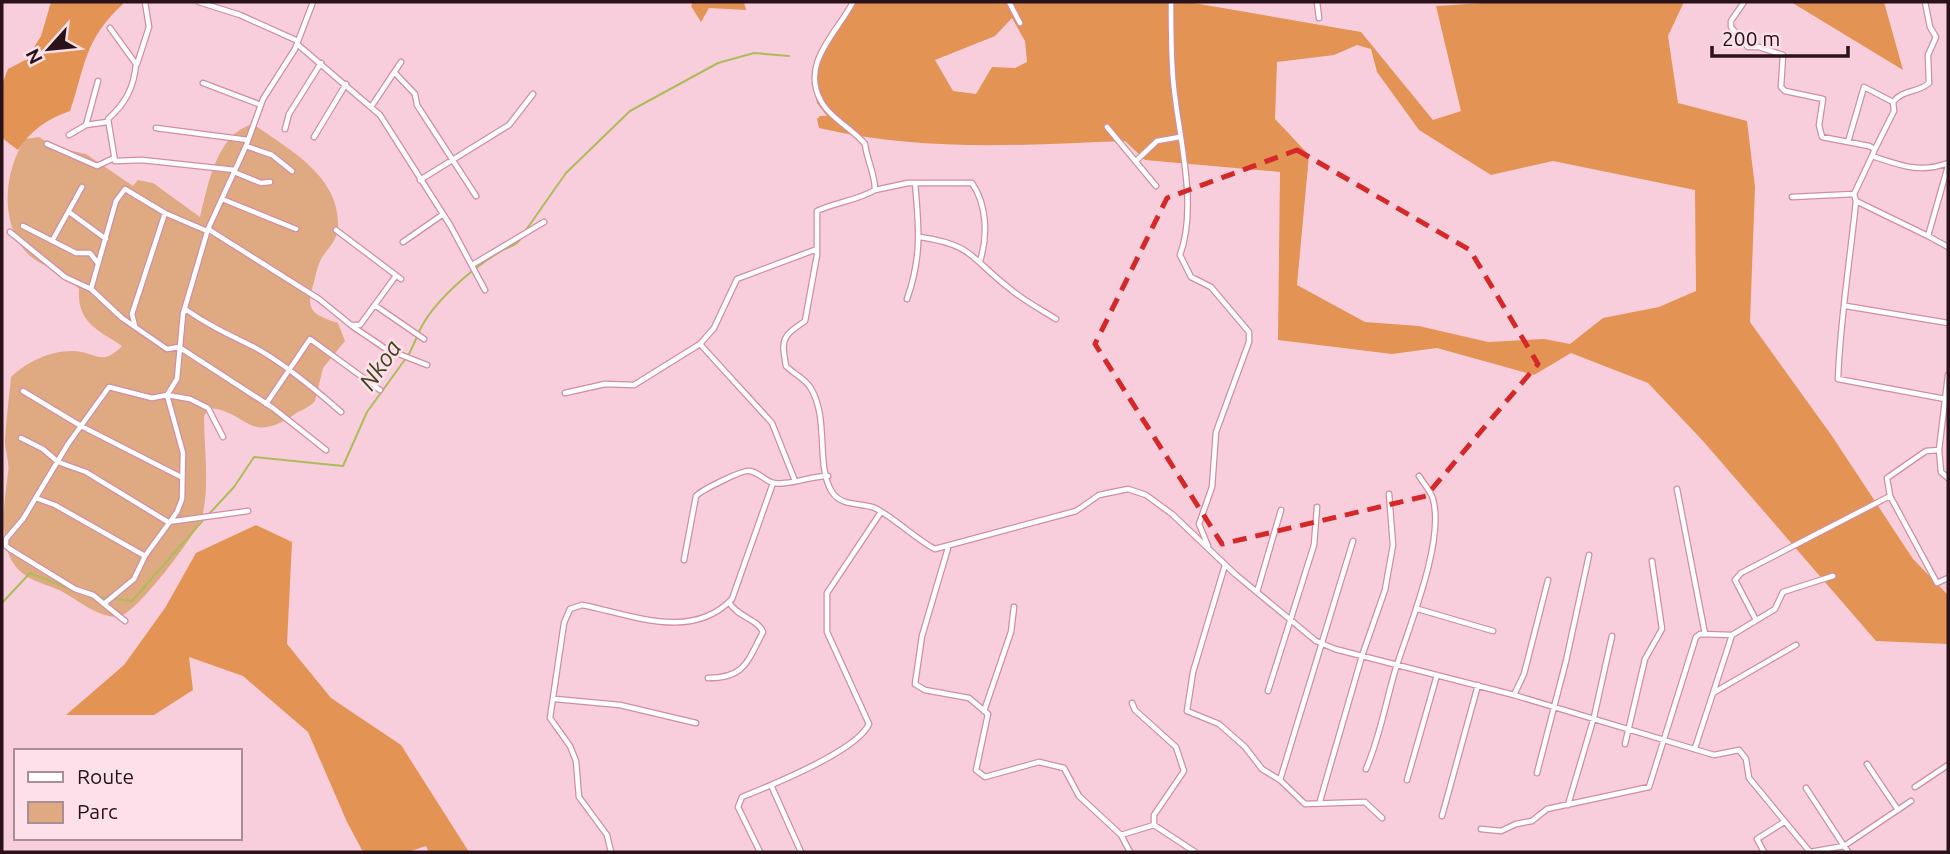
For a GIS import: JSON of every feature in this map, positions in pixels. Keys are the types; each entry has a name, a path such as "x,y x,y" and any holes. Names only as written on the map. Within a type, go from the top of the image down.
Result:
{"street":[{"path":"69,135 86,125 107,122 130,92 149,27 145,2"},
{"path":"199,2 240,15 298,43 380,115 443,215 485,290"},
{"path":"105,603 134,579 145,556 177,512 181,499 183,453 167,395 177,379 185,309 208,230 246,146 261,105 298,43 313,2"},
{"path":"853,2 818,57 814,78 821,101 865,144 867,163 875,174 875,190"},
{"path":"1009,2 1020,23"},
{"path":"1171,2 1173,77 1188,208 1188,234 1181,255 1191,277 1211,287 1249,332 1249,342 1216,432 1212,487 1199,524 1208,546"},
{"path":"1317,2 1320,18"},
{"path":"1744,2 1731,21 1738,40 1748,47 1759,47 1783,55 1781,87 1789,93 1821,97 1823,102 1820,134 1827,139 1875,149"},
{"path":"1925,2 1930,27 1936,37 1928,55 1929,83 1924,87 1900,93 1893,102 1894,111 1854,194 1856,201 1846,306 1839,337 1838,379 1945,399"},
{"path":"110,28 136,64"},
{"path":"371,107 401,62"},
{"path":"285,129 289,114 321,63"},
{"path":"396,73 415,94 417,105 476,197"},
{"path":"86,125 98,81"},
{"path":"203,83 261,105"},
{"path":"314,136 346,84"},
{"path":"1848,142 1864,87 1893,102"},
{"path":"420,180 509,125 533,94"},
{"path":"107,122 114,158 118,162 142,160 234,171 261,183 270,182"},
{"path":"1107,127 1156,186"},
{"path":"156,128 248,140"},
{"path":"1137,160 1157,141 1180,137"},
{"path":"47,144 97,166 114,158"},
{"path":"246,146 272,155 292,171"},
{"path":"1872,156 1907,169 1930,170 1948,165"},
{"path":"1928,236 1948,165"},
{"path":"907,299 918,269 920,237 915,183"},
{"path":"980,261 986,231 983,212 972,183 915,183 875,190 856,200 831,204 817,211 817,249 805,321 787,333 782,343 786,366 810,385 816,399 828,477 832,492 843,501 875,507 920,542 934,549 1076,511 1099,495 1128,489 1146,495 1208,546 1257,592 1323,644 1594,717 1714,755 1739,750 1746,759 1749,778 1810,852 1844,846 1911,801"},
{"path":"52,242 82,187"},
{"path":"91,289 116,201 125,189 164,213 208,230 319,299 386,349 427,365"},
{"path":"1792,197 1854,194"},
{"path":"222,199 296,229"},
{"path":"1856,201 1948,247"},
{"path":"68,212 106,239"},
{"path":"135,327 132,314 164,213"},
{"path":"403,242 443,215"},
{"path":"472,265 544,222"},
{"path":"23,226 76,253 90,253 97,262"},
{"path":"337,230 398,278 360,325 351,325"},
{"path":"10,232 65,277 91,289 135,327 167,349 179,347 266,404 326,450"},
{"path":"920,237 956,243 1008,288 1056,319"},
{"path":"565,393 605,384 634,385 701,344 714,328 737,279 817,249"},
{"path":"376,306 424,340"},
{"path":"1846,306 1948,323"},
{"path":"185,309 225,336 254,347 311,386 341,412"},
{"path":"266,404 286,370 310,339 380,390"},
{"path":"701,344 772,423 795,481"},
{"path":"1948,375 1939,450 1941,472 1948,478"},
{"path":"125,621 112,613 105,603 75,589 6,546 6,539 109,387 152,398 167,395 190,399 208,408 223,437"},
{"path":"23,391 81,426 181,477"},
{"path":"21,438 43,449 58,462 86,472 168,522 248,511"},
{"path":"1939,450 1926,451 1886,478 1890,496 1937,583 1948,578"},
{"path":"684,560 696,496 704,489 746,470 753,471 765,482 773,483 813,476 828,477"},
{"path":"1366,769 1379,739 1398,664 1418,609 1433,532 1433,499 1419,476"},
{"path":"611,852 607,835 579,797 576,761 570,746 550,718 555,699 556,659 570,609 582,605 659,623 696,620 729,603 773,483"},
{"path":"1677,489 1705,634"},
{"path":"1320,802 1362,656 1385,590 1393,545 1389,494"},
{"path":"1756,620 1735,580 1741,573 1890,496"},
{"path":"36,498 55,505 145,556"},
{"path":"1268,691 1314,545 1317,508"},
{"path":"1257,592 1281,510"},
{"path":"760,852 738,807 742,797 795,775 864,736 869,724 827,632 827,593 881,512"},
{"path":"1280,780 1353,541"},
{"path":"948,547 922,636 915,684 925,690 969,698 988,714 976,770 985,776 1039,762 1065,768 1079,796 1121,835 1129,852"},
{"path":"1537,773 1589,555"},
{"path":"1625,744 1645,659 1662,629 1652,561"},
{"path":"1226,565 1193,672 1188,711 1219,724 1245,747 1262,769 1280,780 1305,804 1365,802 1382,818"},
{"path":"1481,829 1502,831 1516,824 1532,821 1547,809 1648,787 1696,637 1705,634 1732,635 1775,608 1783,592 1833,576"},
{"path":"1514,695 1524,674 1548,580"},
{"path":"708,678 729,678 739,671 764,632 761,625 733,610 729,603"},
{"path":"984,711 1011,632 1014,607"},
{"path":"1418,609 1493,631"},
{"path":"1695,748 1732,635"},
{"path":"1568,805 1594,717 1612,636"},
{"path":"1713,693 1796,645"},
{"path":"1407,780 1437,675"},
{"path":"1442,816 1478,685"},
{"path":"555,699 620,705 696,723"},
{"path":"1132,703 1135,710 1176,747 1184,771 1154,815 1154,825"},
{"path":"1867,764 1898,810"},
{"path":"1914,787 1948,765"},
{"path":"771,785 801,852"},
{"path":"1806,788 1848,852"},
{"path":"1764,852 1757,839 1784,822"},
{"path":"1121,835 1154,825"},
{"path":"1154,825 1195,852"}],"highlighted area":[{"path":"1297,150 1470,250 1538,364 1426,496 1222,544 1095,344 1167,198"}],"green space":[{"path":"253,124 308,164 330,191 336,206 338,228 334,241 318,265 310,299 312,310 338,323 345,341 323,368 315,401 277,424 256,427 231,414 209,408 204,416 206,493 198,526 165,573 137,603 118,617 103,614 23,574 8,552 4,532 8,469 5,441 11,377 31,362 47,355 72,351 103,357 115,353 122,346 90,324 81,310 79,289 74,283 30,256 20,244 9,216 12,169 25,139 39,137 54,147 86,154 133,186 138,180 153,183 200,217 211,176 222,149 230,138"}],"shaded area":[{"path":"51,2 123,4 93,41 70,111 40,126 18,150 2,138 2,84 8,69 27,59 41,36"},
{"path":"693,2 744,2 746,10 709,8 701,22 691,6"},
{"path":"853,2 1188,2 1361,32 1433,120 1461,111 1436,6 1500,2 1684,2 1668,36 1678,103 1747,121 1755,187 1750,322 1832,436 1913,559 1948,595 1948,644 1876,641 1703,441 1648,383 1571,353 1534,375 1437,348 1392,354 1278,340 1280,172 1145,160 1125,141 1010,145 933,144 857,136 819,128 817,119 827,116 817,103 812,79 839,22 846,19","holes":["1012,18 1025,41 1027,62 1015,68 992,67 976,94 953,91 935,60 995,36","1357,45 1371,49 1377,72 1419,130 1491,175 1553,161 1695,190 1696,291 1659,307 1603,318 1570,344 1544,339 1488,342 1419,326 1365,322 1297,285 1309,155 1275,119 1277,62 1334,55"]},
{"path":"1791,2 1884,2 1903,70"},
{"path":"256,525 292,542 287,644 331,698 401,745 469,852 429,852 426,846 408,852 363,852 308,732 243,676 189,657 193,690 154,715 66,715 124,665 165,608 196,553"}],"waterway":[{"name":"Nkoa","path":"526,230 566,173 630,111 718,63 754,53 789,56"},
{"name":"Nkoa","path":"419,332 433,310 453,288 476,268 521,238"},
{"name":"Nkoa","path":"209,514 234,487 254,457 343,466 367,412 409,354 417,337"},
{"name":"Nkoa","path":"98,597 132,601 205,518"},
{"name":"Nkoa","path":"2,603 30,573 72,590"}]}
